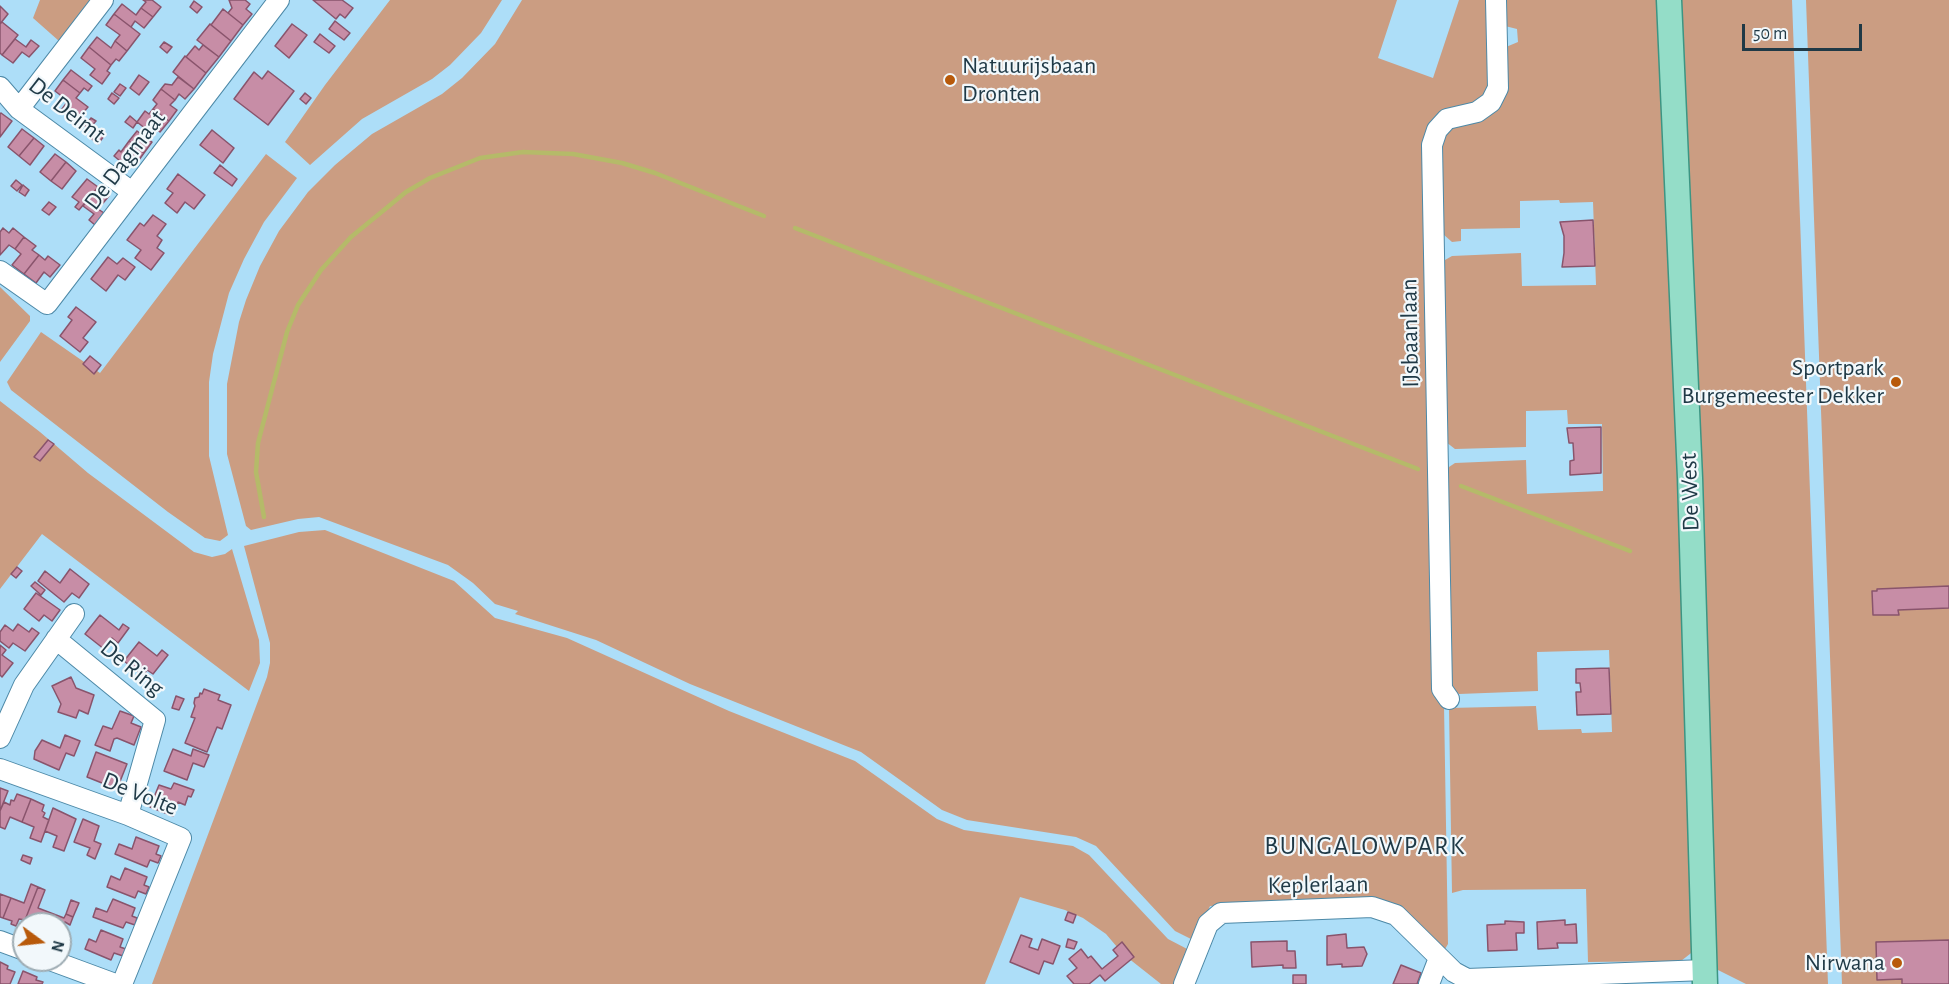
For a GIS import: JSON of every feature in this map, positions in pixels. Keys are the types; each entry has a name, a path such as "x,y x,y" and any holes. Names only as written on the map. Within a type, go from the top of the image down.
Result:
{"main road":[{"name":"De West","path":"1669,0 1690,478 1705,977"}],"street":[{"path":"19,109 103,0"},
{"name":"De Dagmaat","path":"0,271 47,304 279,0"},
{"name":"IJsbaanlaan","path":"1449,699 1443,689 1432,145 1437,130 1447,119 1477,112 1491,102 1497,88 1496,0"},
{"name":"De Deimt","path":"0,87 19,109 132,192"},
{"path":"0,738 24,685 74,614"},
{"name":"De Ring","path":"56,639 155,720 128,815"},
{"name":"De Volte","path":"0,769 128,815 181,838 122,984"},
{"name":"Keplerlaan","path":"1184,984 1208,924 1221,913 1372,907 1396,915 1454,972 1467,979 1705,977"},
{"path":"1429,984 1439,958"},
{"path":"72,968 115,984"}],"shaded area":[{"path":"40,0 91,0 59,41 33,18"},
{"path":"390,0 502,0 481,33 450,65 432,79 362,119 310,165 285,142"},
{"path":"522,0 1397,0 1378,58 1433,78 1459,0 1487,0 1490,86 1484,99 1442,115 1428,126 1444,705 1448,944 1445,949 1443,950 1407,915 1384,900 1210,906 1195,941 1175,931 1096,846 1076,837 967,820 942,810 861,752 690,684 596,640 515,614 518,611 495,604 473,583 448,565 319,517 298,519 251,530 246,526 227,454 227,384 239,322 260,266 279,231 308,192 335,165 372,134 442,94 462,78 495,44"},
{"path":"1501,0 1663,0 1695,950 1681,961 1588,962 1586,889 1463,890 1452,893 1449,708 1536,706 1538,730 1581,729 1582,733 1612,732 1609,650 1537,652 1538,691 1459,694 1451,690 1446,473 1449,467 1455,463 1526,460 1527,494 1603,491 1602,424 1568,424 1567,410 1526,411 1526,447 1455,449 1446,442 1443,264 1445,260 1452,256 1521,253 1522,286 1596,285 1593,202 1520,201 1520,228 1461,229 1461,241 1452,242 1443,234 1441,149 1443,138 1451,128 1482,119 1499,107 1506,47 1518,42 1517,29 1505,26"},
{"path":"1678,0 1792,0 1828,984 1746,984 1712,967"},
{"name":"Sportpark Burgemeester Dekker","path":"1806,0 1949,0 1949,984 1842,984"},
{"path":"266,154 297,178 264,222 244,259 229,293 213,354 209,382 209,456 228,535 220,541 205,538 168,512 11,390 7,382 41,332 100,373"},
{"path":"0,287 30,316 30,321 0,362"},
{"path":"0,401 88,473 194,552 212,557 225,554 232,549 259,640 260,663 249,691 42,534 0,589"},
{"path":"325,530 454,581 495,618 567,638 729,711 855,761 937,819 964,830 1073,846 1089,855 1168,939 1191,951 1179,984 1161,984 1123,954 1106,934 1083,918 1065,910 1020,897 985,984 152,984 267,677 270,663 270,643 244,546 299,532"}],"building":[{"path":"143,0 152,0 161,7 153,17 141,8 146,2"},
{"path":"229,0 245,0 250,4 246,9 252,14 243,25 228,13 232,8"},
{"path":"313,0 342,0 353,8 345,18 340,14 336,19"},
{"path":"194,1 202,7 197,13 190,7"},
{"path":"122,4 136,15 141,8 153,17 144,28 135,21 131,27 114,14"},
{"path":"0,6 8,14 0,24"},
{"path":"223,9 243,25 231,41 211,25"},
{"path":"114,14 140,34 127,51 115,41 120,35 106,25"},
{"path":"335,21 350,33 344,40 329,29"},
{"path":"2,22 18,35 2,55 0,53 0,24"},
{"path":"210,24 231,41 219,57 197,40"},
{"path":"292,24 307,35 289,58 275,46"},
{"path":"320,34 335,46 329,53 314,42"},
{"path":"97,37 111,48 115,41 127,51 119,61 116,59 111,65 89,47"},
{"path":"15,39 26,47 31,40 39,46 29,57 22,52 13,63 2,55"},
{"path":"164,42 172,47 167,53 160,47"},
{"path":"203,45 219,57 206,73 186,57 195,46 199,50"},
{"path":"89,47 111,65 107,71 110,73 102,84 90,75 95,69 81,58"},
{"path":"185,56 206,73 194,89 173,72"},
{"path":"71,70 92,86 88,91 84,88 80,93 63,80"},
{"path":"268,71 294,91 268,125 234,99 254,72 262,79"},
{"path":"139,75 149,82 139,95 130,88"},
{"path":"178,77 194,89 185,99 179,94 175,100 161,89 165,84 172,85"},
{"path":"63,80 80,93 76,98 88,107 77,120 62,109 68,101 55,91"},
{"path":"120,84 126,88 120,96 114,92"},
{"path":"161,89 175,100 170,105 177,110 169,121 153,109 157,104 153,100"},
{"path":"112,93 119,98 114,104 108,99"},
{"path":"305,93 311,98 306,104 300,99"},
{"path":"153,109 169,121 160,132 155,128 151,133 137,122 145,111 149,114"},
{"path":"0,114 12,121 0,137"},
{"path":"130,116 137,122 133,128 125,122"},
{"path":"91,118 96,121 89,129 85,126"},
{"path":"22,129 34,138 19,156 8,147"},
{"path":"212,130 234,148 223,163 200,145"},
{"path":"137,131 152,142 144,153 129,141"},
{"path":"98,132 104,136 98,144 92,139"},
{"path":"34,138 44,146 30,165 19,156"},
{"path":"129,141 144,153 136,164 130,159 125,165 114,156 119,150 121,152"},
{"path":"55,154 66,162 51,181 40,172"},
{"path":"66,162 76,171 62,189 51,181"},
{"path":"220,165 237,179 232,186 214,173"},
{"path":"178,174 205,195 194,209 185,202 177,213 165,203 173,193 167,189"},
{"path":"87,179 98,187 79,210 75,207 79,202 72,197"},
{"path":"16,180 22,185 17,191 11,186"},
{"path":"23,185 29,190 25,196 19,192"},
{"path":"98,187 109,196 98,209 104,213 95,225 89,220 94,214 83,206"},
{"path":"49,202 56,207 49,215 42,210"},
{"path":"153,215 166,224 157,236 162,240 157,248 164,253 151,270 135,258 141,250 127,240 140,223 144,226"},
{"path":"1593,220 1595,266 1562,267 1564,236 1560,222"},
{"path":"3,228 9,233 13,228 24,237 15,249 9,245 0,255 0,232"},
{"path":"24,237 36,246 32,250 39,255 24,274 12,265 21,254 15,249"},
{"path":"39,255 45,260 48,256 60,265 50,277 44,272 36,283 24,274"},
{"path":"108,257 117,264 123,258 135,267 125,280 118,275 106,291 91,279"},
{"path":"76,307 96,322 83,338 88,342 80,352 60,336 72,320 68,317"},
{"path":"90,356 101,365 94,374 83,364"},
{"path":"1601,427 1601,473 1570,475 1570,461 1574,460 1573,443 1569,443 1567,428"},
{"path":"48,440 54,444 40,461 34,457"},
{"path":"17,567 22,571 16,578 11,574"},
{"path":"70,569 89,584 79,598 72,593 64,602 38,581 45,571 60,583"},
{"path":"35,582 45,590 41,595 31,586"},
{"path":"1949,586 1949,608 1898,610 1899,615 1873,615 1872,591 1877,591 1877,589"},
{"path":"36,593 60,610 52,621 44,615 39,621 24,609"},
{"path":"100,615 119,630 123,624 129,628 118,643 112,638 104,649 85,634"},
{"path":"18,624 29,632 32,628 39,633 25,651 13,643 9,648 0,641 0,632 5,625 13,631"},
{"path":"139,642 157,656 162,650 168,655 153,674 147,670 143,676 124,661"},
{"path":"0,645 6,650 2,655 13,663 2,677 0,675"},
{"path":"1609,668 1611,714 1577,715 1576,692 1581,692 1580,683 1576,683 1576,669"},
{"path":"71,677 76,688 94,695 88,714 79,710 76,718 58,712 61,704 52,686"},
{"path":"204,689 220,695 218,700 231,705 222,729 217,727 207,752 185,743 195,718 191,717 195,698 199,697 200,693 202,694"},
{"path":"176,696 184,699 179,710 172,708"},
{"path":"120,711 134,716 131,723 141,727 134,745 117,738 114,739 110,751 95,745 103,726 112,729"},
{"path":"65,735 80,741 74,756 66,753 59,770 34,759 35,751 42,740 60,748"},
{"path":"173,749 191,756 193,749 209,755 204,767 193,763 187,780 164,771"},
{"path":"96,752 127,764 117,789 87,777"},
{"path":"174,783 194,790 191,797 188,796 185,805 178,802 173,816 150,807 159,785 171,789"},
{"path":"0,788 8,791 0,811"},
{"path":"17,794 31,799 22,822 10,817 5,829 0,827 0,811 4,802 10,805 11,800 14,801"},
{"path":"31,799 44,805 43,817 49,820 41,842 30,838 34,827 22,822"},
{"path":"53,808 76,819 64,851 53,847 57,836 45,831"},
{"path":"83,819 99,826 94,841 101,844 95,859 87,855 90,848 74,842"},
{"path":"136,837 159,846 156,854 161,856 158,863 150,860 147,867 115,854 119,844 132,849"},
{"path":"23,855 32,858 30,864 21,860"},
{"path":"125,868 147,877 144,885 149,887 146,894 138,891 135,898 107,887 111,876 120,880"},
{"path":"31,884 38,887 28,912 12,912 12,921 3,918 11,898 24,903"},
{"path":"38,887 45,890 38,908 48,912 28,912"},
{"path":"0,894 11,898 3,918 0,917"},
{"path":"113,899 135,908 132,916 137,918 135,925 126,922 123,928 93,917 96,908 107,912"},
{"path":"71,900 79,903 73,917 72,912 67,912"},
{"path":"1068,912 1076,915 1073,923 1065,920"},
{"path":"1565,920 1565,925 1576,924 1577,943 1557,943 1558,948 1538,949 1537,922"},
{"path":"1505,921 1524,922 1524,933 1516,933 1517,950 1488,951 1487,925 1505,924"},
{"path":"101,930 123,939 120,947 126,949 123,956 114,953 111,960 85,949 89,939 96,942"},
{"path":"1346,934 1347,948 1364,947 1367,954 1362,966 1327,965 1327,936"},
{"path":"1021,935 1032,939 1029,947 1038,950 1042,939 1060,946 1053,964 1044,961 1039,974 1010,962"},
{"path":"1068,939 1077,942 1074,949 1066,947"},
{"path":"1949,940 1949,984 1902,984 1902,979 1877,980 1876,942"},
{"path":"1287,941 1287,951 1295,951 1296,968 1283,968 1283,965 1252,967 1251,942"},
{"path":"1122,942 1134,957 1105,981 1100,975 1089,984 1074,984 1067,976 1077,968 1069,959 1081,949 1088,958 1091,956 1102,969 1118,956 1113,950"},
{"path":"0,962 8,966 7,969 15,972 10,984 0,984"},
{"path":"1401,965 1421,973 1417,984 1393,984"},
{"path":"23,972 37,977 36,980 43,982 42,984 18,984"},
{"path":"1293,975 1306,975 1306,984 1293,984"}],"waterway":[{"path":"264,517 256,472 258,443 287,332 298,305 321,270 351,237 406,192 430,178 480,158 523,152 573,154 622,163 655,173 764,216"},
{"path":"795,228 1418,469"},
{"path":"1461,486 1630,551"}],"place":[{"name":"Natuurijsbaan Dronten","path":"950,80"},
{"name":"Sportpark Burgemeester Dekker","path":"1896,382"},
{"name":"Nirwana","path":"1897,963"}],"district":[{"name":"BUNGALOWPARK","path":"1365,846"}]}
